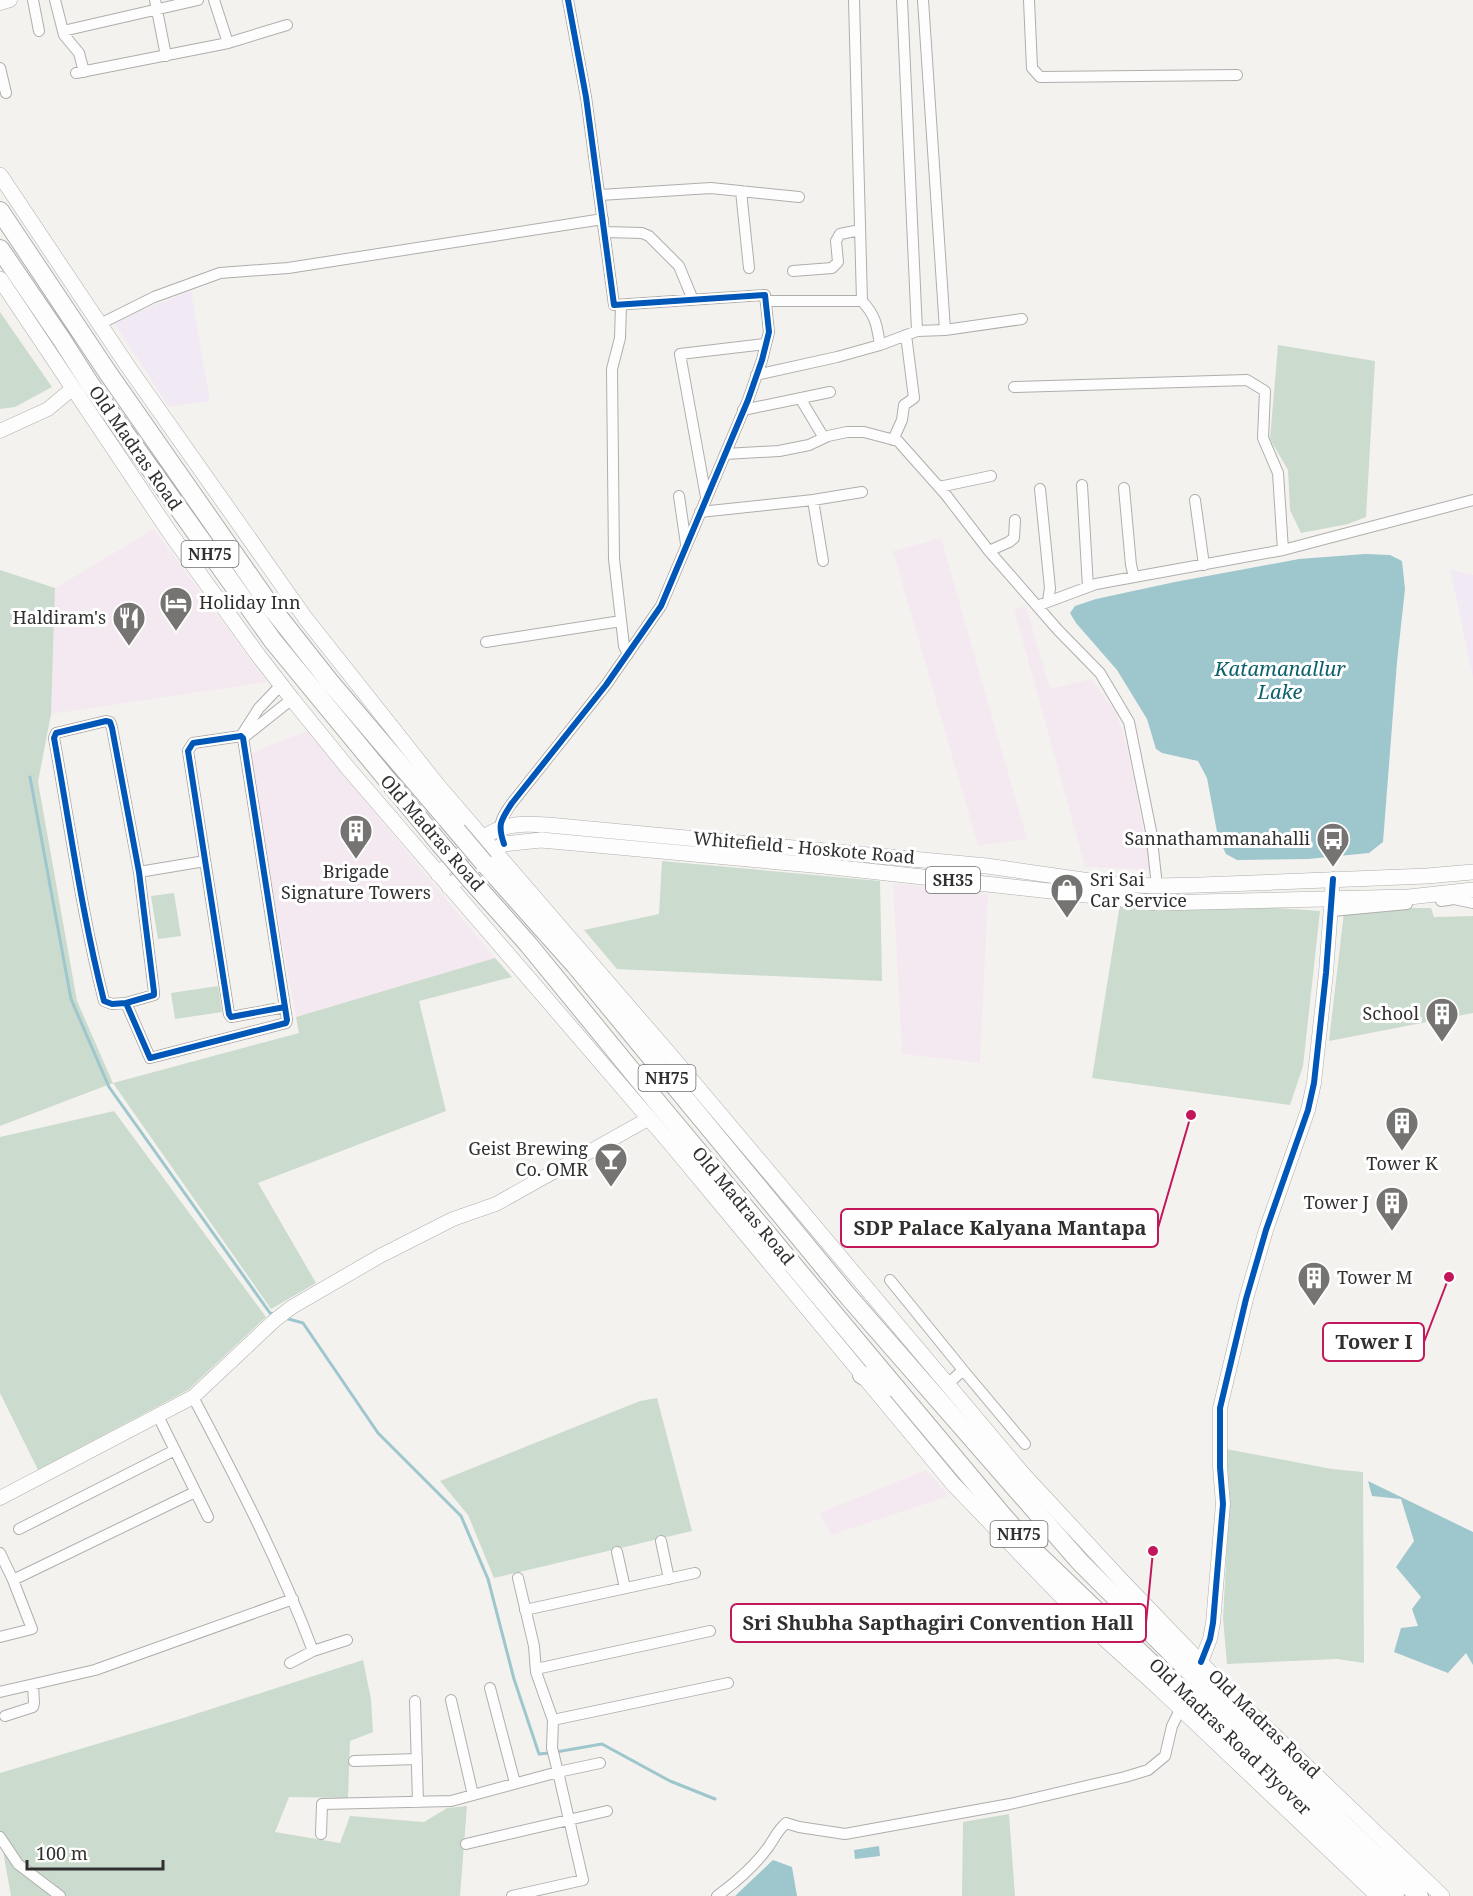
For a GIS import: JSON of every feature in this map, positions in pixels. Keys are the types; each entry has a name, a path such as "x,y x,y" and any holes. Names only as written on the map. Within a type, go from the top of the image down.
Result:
{"highway":[{"name":"NH75","path":"0,211 108,373 274,610 330,682 457,831 494,853 574,965 847,1295 1037,1500"},
{"name":"Old Madras Road","path":"0,249 97,394 273,641 899,1390"},
{"path":"862,1376 899,1390"},
{"name":"Old Madras Road Flyover","path":"899,1390 988,1499 1035,1551 1154,1665 1191,1685 1419,1896"},
{"name":"Old Madras Road Flyover","path":"1037,1500 1080,1562 1191,1685 1395,1896"}],"main road":[{"path":"0,3 10,0"},
{"name":"Old Madras Road","path":"0,175 188,453 306,619 494,853 672,1057 948,1384 1037,1500"},
{"path":"1,283 170,533 292,699 354,776 671,1144 957,1489 1086,1622 1191,1685 1378,1896"},
{"path":"0,431 48,408 73,388"},
{"name":"Whitefield - Hoskote Road","path":"438,874 482,837 500,828 522,824 987,866 1158,903 1332,905 1473,890"},
{"name":"Whitefield - Hoskote Road","path":"494,853 541,840 1090,888 1427,876 1473,872"},
{"path":"449,887 494,853"},
{"path":"1191,1685 1210,1639 1213,1623 1223,1504 1220,1467 1220,1408 1257,1261 1308,1110 1314,1083 1333,879"},
{"path":"0,1498 193,1397 275,1320 380,1256 453,1219 496,1204 648,1119"},
{"name":"Old Madras Road","path":"1191,1685 1229,1692 1442,1896"}],"street":[{"path":"33,0 39,31"},
{"path":"55,0 63,30 79,53 80,72 228,43 287,25"},
{"path":"63,30 156,4 198,0"},
{"path":"214,0 228,43"},
{"path":"494,853 501,819 606,685 661,606 743,410 769,332 765,295 614,305 586,98 568,0"},
{"path":"854,0 862,301 875,318 880,345"},
{"path":"894,440 902,420 904,405 914,398 902,0"},
{"path":"923,0 945,330"},
{"path":"1029,0 1032,68 1040,77 1237,75"},
{"path":"156,4 166,56"},
{"path":"0,68 6,93"},
{"path":"600,195 711,188 799,198"},
{"path":"741,191 749,268"},
{"path":"100,324 154,297 220,273 288,268 603,219"},
{"path":"792,271 832,268 838,262 836,241 840,234 860,230"},
{"path":"604,232 642,233 650,236 679,266 693,300"},
{"path":"766,301 862,301"},
{"path":"621,304 620,338 612,369 614,559 624,645 628,654"},
{"path":"756,375 837,357 880,345 911,333 1022,319"},
{"path":"706,497 680,354 765,344"},
{"path":"1014,387 1247,380 1265,391 1263,438 1278,473 1283,550"},
{"path":"743,410 830,392"},
{"path":"800,398 824,438"},
{"path":"725,454 779,451 809,445 847,432 864,432 898,441 939,487 989,552 1036,606 1100,673 1129,722 1151,831 1157,886"},
{"path":"939,487 990,476"},
{"path":"1082,485 1088,587"},
{"path":"1124,488 1134,577"},
{"path":"1040,489 1050,588 1048,601"},
{"path":"700,512 813,500 862,492"},
{"path":"679,496 686,545"},
{"path":"813,500 823,561"},
{"path":"1195,500 1203,565"},
{"path":"1036,606 1088,587 1283,550 1473,500"},
{"path":"989,552 1014,538 1015,520"},
{"path":"486,642 621,621"},
{"path":"126,1003 150,1058 286,1023 242,737 259,708 281,685"},
{"path":"285,1007 231,1017 229,1014 188,751 193,743 242,737 292,699"},
{"path":"106,721 110,722 139,872 154,992 154,995 126,1003 112,1004 104,1001 69,828 54,738 56,733 106,721"},
{"path":"139,872 205,861"},
{"path":"1332,905 1454,900 1473,903"},
{"path":"890,1280 1025,1444"},
{"path":"948,1384 963,1370"},
{"path":"193,1397 250,1506 293,1599 313,1651"},
{"path":"158,1416 208,1518"},
{"path":"19,1528 174,1450"},
{"path":"13,1580 195,1492"},
{"path":"661,1541 669,1579"},
{"path":"617,1552 625,1588"},
{"path":"0,1553 32,1629 0,1637"},
{"path":"525,1610 694,1573"},
{"path":"510,1896 583,1880 552,1748 553,1720 536,1669 534,1646 518,1578"},
{"path":"0,1692 95,1670 293,1599"},
{"path":"536,1669 710,1631"},
{"path":"290,1663 313,1651 347,1641"},
{"path":"553,1720 728,1683"},
{"path":"5,1716 33,1707 33,1685"},
{"path":"717,1896 738,1881 768,1846 777,1831 786,1823 845,1834 1010,1804 1148,1770 1165,1756 1172,1726 1191,1685"},
{"path":"490,1688 515,1783"},
{"path":"451,1700 472,1795"},
{"path":"415,1701 418,1802"},
{"path":"354,1761 417,1759"},
{"path":"321,1834 322,1804 451,1801 600,1763"},
{"path":"466,1844 607,1811"},
{"path":"0,1837 18,1864 60,1896"}],"shaded area":[{"path":"191,291 210,401 169,407 113,321"},
{"path":"154,529 267,682 51,714 55,588"},
{"path":"941,538 1027,839 978,846 893,551"},
{"path":"1450,569 1473,575 1473,678"},
{"path":"1026,606 1050,689 1091,679 1116,712 1128,750 1151,870 1085,867 1014,609"},
{"path":"307,731 495,958 296,1017 248,754"},
{"path":"893,883 988,894 980,1063 902,1054"},
{"path":"926,1470 949,1496 831,1535 819,1513"}],"green space":[{"path":"0,312 52,387 15,407 0,409"},
{"path":"1278,345 1375,361 1366,517 1348,524 1301,533 1290,510 1288,470 1270,439"},
{"path":"0,570 55,588 51,714 38,782 77,1001 113,1083 0,1126"},
{"path":"662,861 880,881 882,981 617,969 584,930 659,914"},
{"path":"174,893 181,936 158,939 151,896"},
{"path":"1120,904 1264,907 1320,911 1303,1066 1290,1105 1092,1078"},
{"path":"1380,908 1431,908 1434,917 1473,916 1473,1013 1329,1041 1344,912"},
{"path":"495,958 512,977 419,1001 446,1111 258,1183 316,1283 271,1309 113,1083 299,1033 296,1017"},
{"path":"218,986 222,1012 175,1019 171,993"},
{"path":"114,1111 266,1317 188,1390 38,1470 0,1393 0,1137"},
{"path":"657,1398 692,1531 494,1578 468,1515 440,1481 640,1401"},
{"path":"1226,1449 1332,1469 1363,1472 1364,1663 1337,1659 1227,1664 1223,1618 1228,1526"},
{"path":"363,1660 371,1699 373,1732 350,1741 348,1798 289,1797 275,1832 340,1843 350,1816 424,1822 447,1808 467,1806 460,1896 11,1896 0,1834 0,1773 180,1719"},
{"path":"1009,1814 1015,1896 962,1896 963,1822"}],"water":[{"name":"Katamanallur Lake","path":"1365,554 1390,555 1402,561 1405,589 1383,842 1369,853 1308,859 1237,860 1226,854 1218,837 1207,778 1198,761 1162,753 1156,749 1147,719 1117,670 1070,613 1075,606 1096,599 1175,582 1299,559"},
{"path":"1368,1481 1473,1532 1473,1665 1466,1653 1448,1673 1394,1652 1401,1628 1418,1626 1412,1609 1421,1597 1396,1567 1414,1541 1401,1499 1372,1496"},
{"path":"879,1846 880,1856 855,1859 854,1850"},
{"path":"773,1860 792,1867 797,1896 735,1896"}],"waterway":[{"path":"30,777 71,999 109,1087 270,1313 276,1315"},
{"path":"285,1318 303,1323 378,1433 461,1516 488,1579 514,1679 539,1754 549,1753"},
{"path":"556,1752 602,1744 670,1781 715,1799"}],"cycle path":[{"path":"504,844 501,822 512,803 606,685 661,606 748,400 769,332 765,295 614,305 586,97 568,0"},
{"path":"126,1003 154,995 154,992 139,872 112,728 110,722 106,721 56,733 54,738 83,903 104,1001 112,1004 126,1003 150,1058 286,1023 287,1020 243,738 241,736 193,743 188,751 229,1014 231,1017 285,1007"},
{"path":"1201,1662 1210,1639 1213,1623 1223,1504 1220,1467 1220,1408 1246,1299 1266,1230 1308,1110 1314,1083 1333,879"}],"place":[{"name":"Holiday Inn","path":"176,632"},
{"name":"Haldiram's","path":"129,647"},
{"name":"Brigade Signature Towers","path":"356,860"},
{"name":"Sannathammanahalli","path":"1333,868"},
{"name":"Sri Sai Car Service","path":"1067,919"},
{"name":"School","path":"1442,1043"},
{"name":"SDP Palace Kalyana Mantapa","path":"1191,1115"},
{"name":"Tower K","path":"1402,1152"},
{"name":"Geist Brewing Co. OMR","path":"611,1188"},
{"name":"Tower J","path":"1392,1232"},
{"name":"Tower I","path":"1449,1277"},
{"name":"Tower M","path":"1314,1307"},
{"name":"Sri Shubha Sapthagiri Convention Hall","path":"1153,1551"}]}
